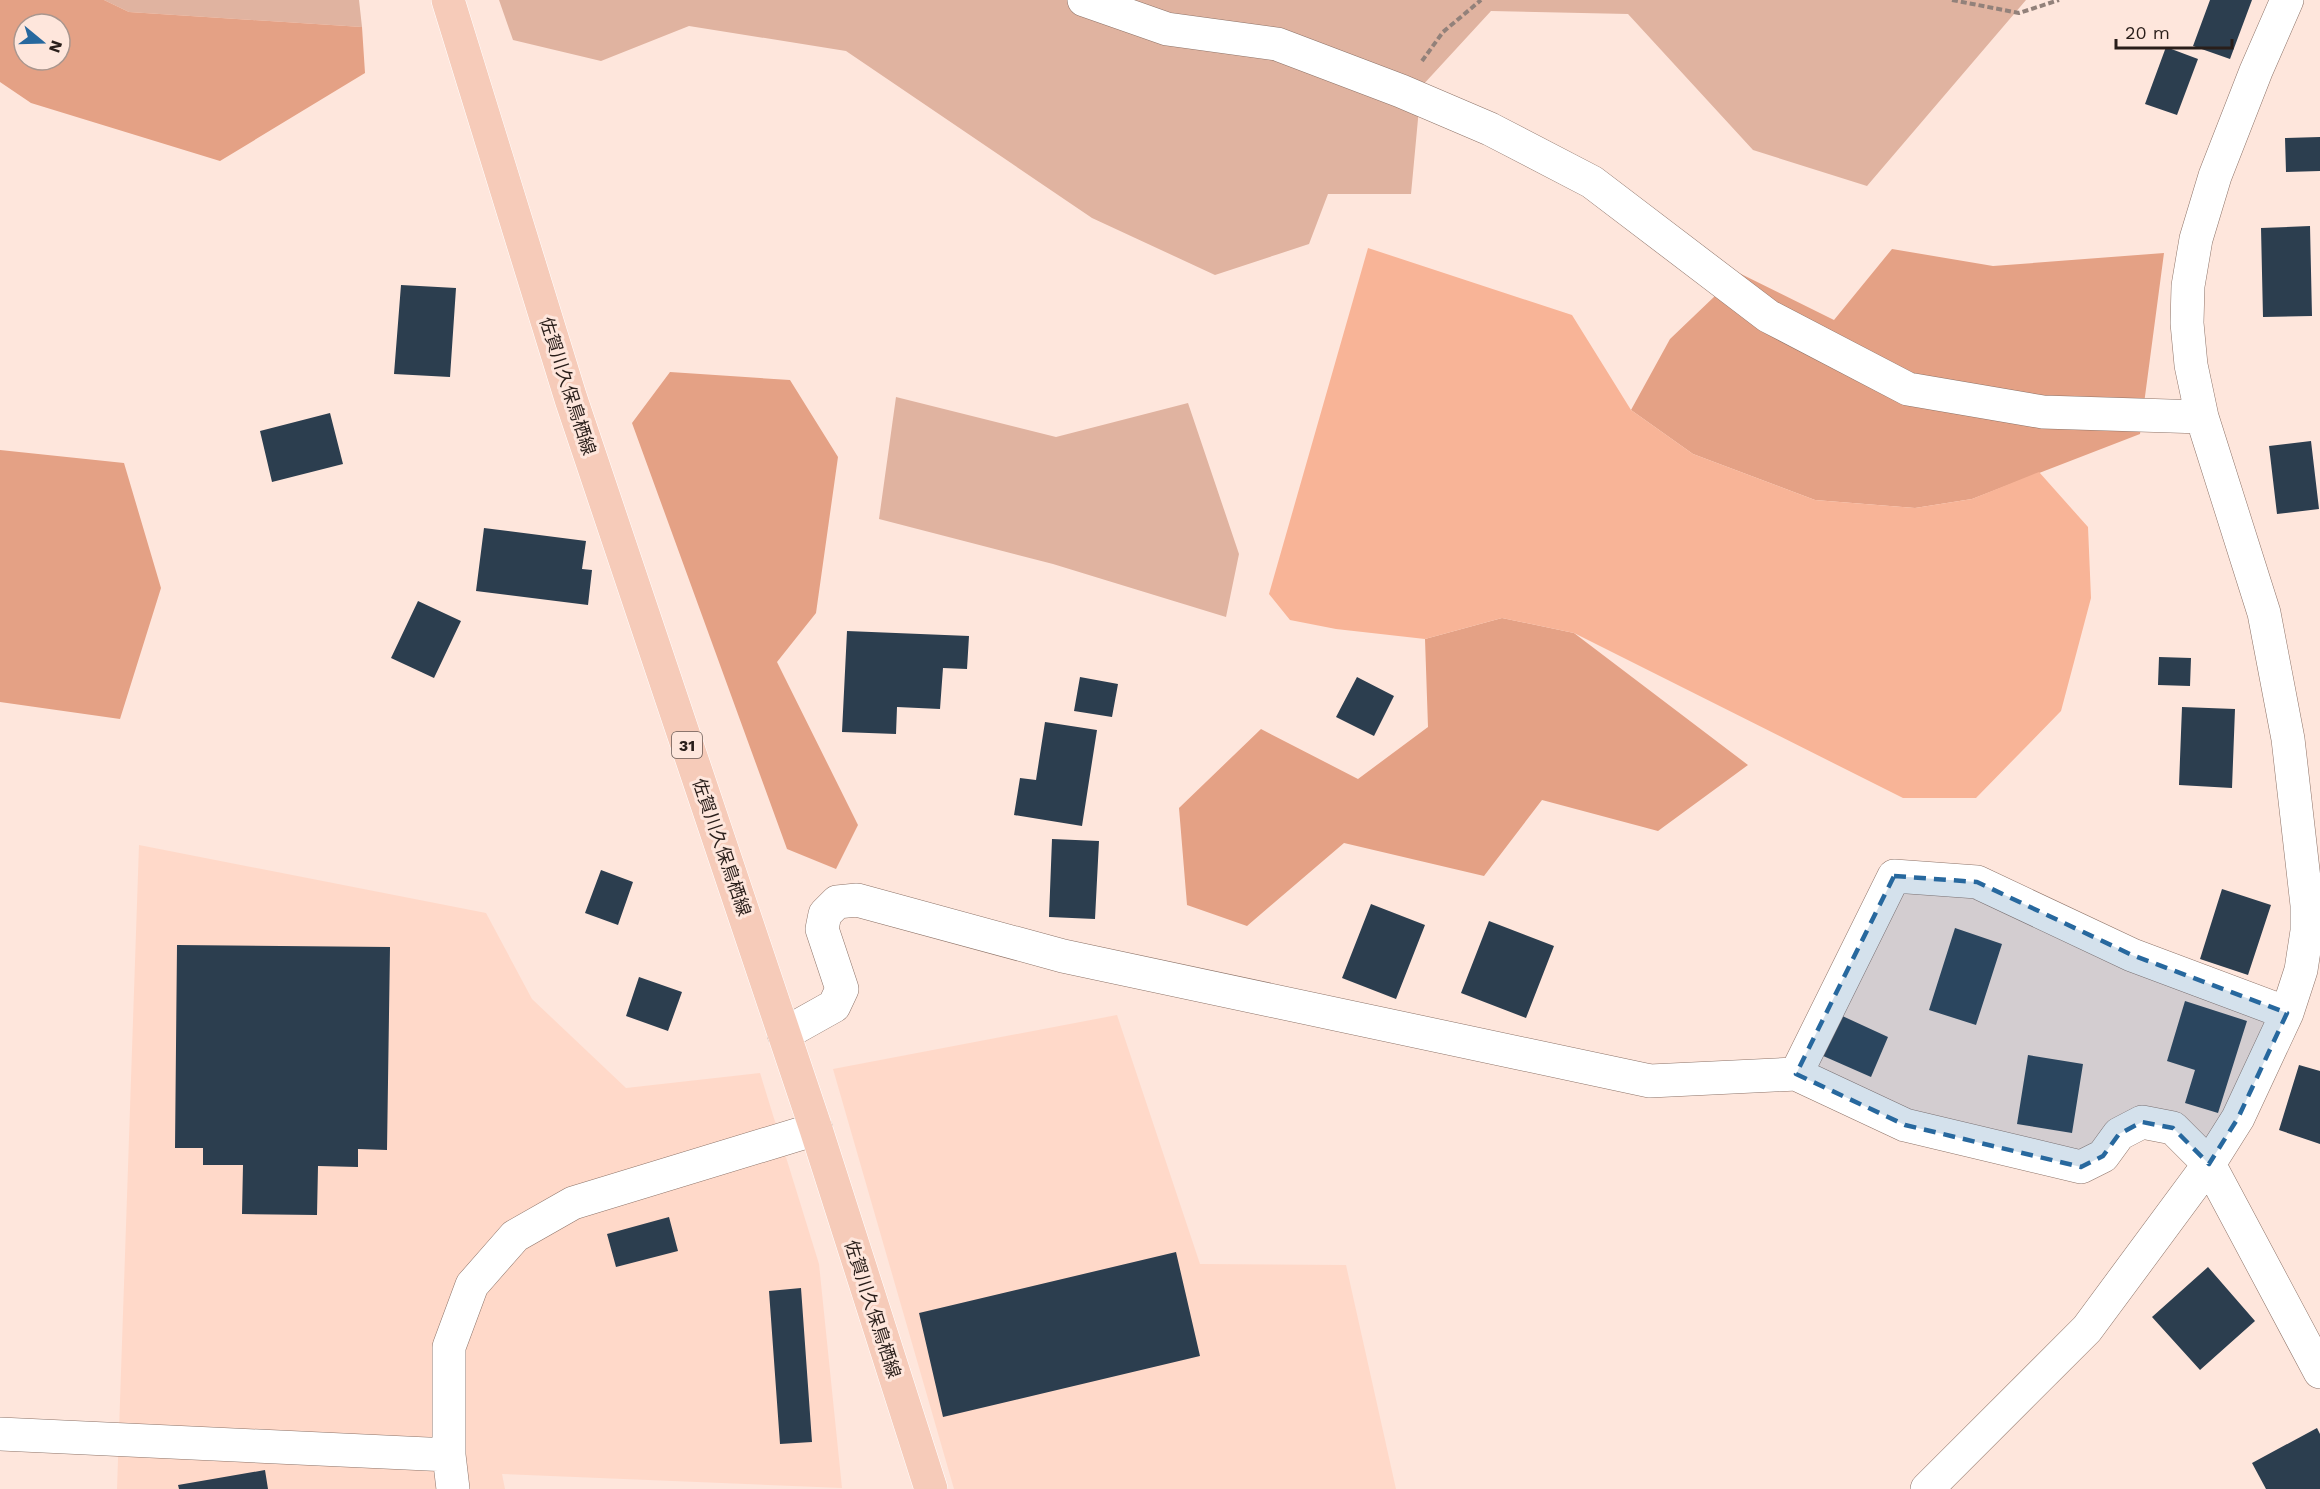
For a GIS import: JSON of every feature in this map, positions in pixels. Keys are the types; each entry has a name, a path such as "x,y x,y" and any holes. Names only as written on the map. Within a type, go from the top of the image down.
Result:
{"main road":[{"name":"佐賀川久保鳥栖線","path":"448,0 571,399 816,1129 931,1489"}],"street":[{"path":"1084,0 1167,29 1277,44 1401,91 1490,129 1592,182 1768,316 1908,389 2043,412 2202,417"},
{"path":"1927,1489 2087,1329 2209,1164 2238,1118 2288,1012 2301,970 2307,932 2310,843 2264,613 2202,417 2191,365 2187,323 2188,286 2196,239 2215,176 2256,71 2287,0"},
{"path":"1796,1074 1894,876 1977,882 2132,955 2288,1012"},
{"path":"784,1034 834,1006 842,989 822,929 825,914 837,902 857,900 1063,956 1650,1081 1796,1074 1905,1125 2081,1167 2103,1156 2119,1134 2142,1122 2173,1128 2209,1164 2320,1372"},
{"path":"453,1489 449,1455 449,1347 472,1285 515,1236 573,1203 816,1129"},
{"path":"0,1434 449,1455"}],"path":[{"path":"1401,91 1443,32 1481,0"},
{"path":"1952,0 2019,13 2059,0"}],"highlighted area":[{"path":"1894,876 1977,882 2132,955 2287,1013 2238,1118 2209,1164 2173,1128 2142,1122 2119,1134 2103,1156 2081,1167 1905,1125 1796,1074"}],"shaded area":[{"path":"0,0 104,0 129,12 362,27 365,73 220,161 31,103 0,82"},
{"path":"104,0 359,0 362,27 129,12"},
{"path":"499,0 2026,0 1867,186 1753,150 1628,14 1491,11 1421,87 1411,194 1328,194 1309,244 1215,275 1092,218 846,51 689,26 601,61 513,40"},
{"path":"1368,248 1572,315 1631,410 1693,454 1815,500 1915,508 1972,499 2039,472 2088,527 2091,598 2061,711 1976,798 1903,798 1574,633 1502,618 1425,639 1336,629 1290,620 1269,594"},
{"path":"1892,249 1993,266 2164,253 2140,434 1972,499 1915,508 1815,500 1693,454 1631,410 1670,339 1739,273 1834,320"},
{"path":"670,372 790,380 838,457 816,613 777,662 858,825 836,869 787,849 632,423"},
{"path":"896,397 1056,437 1188,403 1239,554 1226,617 1053,564 879,519"},
{"path":"0,450 124,463 161,588 120,719 0,702"},
{"path":"1502,618 1574,633 1748,765 1658,831 1542,800 1484,876 1344,843 1247,926 1187,905 1179,808 1261,729 1358,779 1428,727 1425,639"},
{"path":"139,845 486,913 532,999 626,1088 760,1073 819,1264 842,1488 502,1474 505,1489 117,1489"},
{"path":"1117,1015 1200,1264 1346,1265 1396,1489 954,1489 833,1069"}],"building":[{"path":"2210,0 2252,0 2230,59 2193,46"},
{"path":"2166,47 2198,59 2177,115 2145,104"},
{"path":"2320,137 2320,171 2286,172 2285,138"},
{"path":"2310,226 2312,316 2263,317 2261,228"},
{"path":"401,285 456,288 450,377 394,374"},
{"path":"330,413 343,464 272,482 260,431"},
{"path":"2311,441 2319,509 2277,514 2269,446"},
{"path":"484,528 586,541 582,569 592,570 588,605 476,591"},
{"path":"418,601 461,621 434,678 391,658"},
{"path":"847,631 969,636 967,669 943,668 940,709 897,707 896,734 842,732"},
{"path":"2159,657 2191,658 2190,686 2158,685"},
{"path":"1080,677 1118,684 1112,717 1074,711"},
{"path":"1357,677 1394,696 1374,736 1336,717"},
{"path":"2182,707 2235,709 2232,788 2179,785"},
{"path":"1045,722 1097,730 1082,826 1014,815 1020,778 1036,780"},
{"path":"1052,839 1099,841 1095,919 1049,917"},
{"path":"601,870 633,882 618,925 585,913"},
{"path":"2222,889 2271,905 2248,975 2200,959"},
{"path":"1371,904 1425,925 1396,999 1342,978"},
{"path":"1489,921 1554,946 1526,1018 1461,993"},
{"path":"1955,928 2002,944 1976,1025 1929,1010"},
{"path":"177,945 390,947 387,1150 358,1149 358,1167 318,1166 317,1215 242,1214 243,1165 203,1165 203,1148 175,1148"},
{"path":"639,977 682,992 668,1031 626,1016"},
{"path":"2185,1001 2247,1021 2218,1113 2185,1103 2195,1070 2167,1061"},
{"path":"1838,1014 1888,1037 1871,1077 1821,1055"},
{"path":"2028,1055 2083,1064 2072,1133 2017,1124"},
{"path":"2299,1065 2320,1071 2320,1144 2279,1130"},
{"path":"669,1217 678,1251 616,1267 607,1234"},
{"path":"1176,1252 1200,1356 943,1417 919,1313"},
{"path":"2208,1267 2255,1321 2200,1370 2152,1317"},
{"path":"801,1288 812,1442 780,1444 769,1291"},
{"path":"2317,1428 2320,1434 2320,1489 2266,1489 2252,1463"},
{"path":"265,1470 268,1489 179,1489 178,1485"}]}
